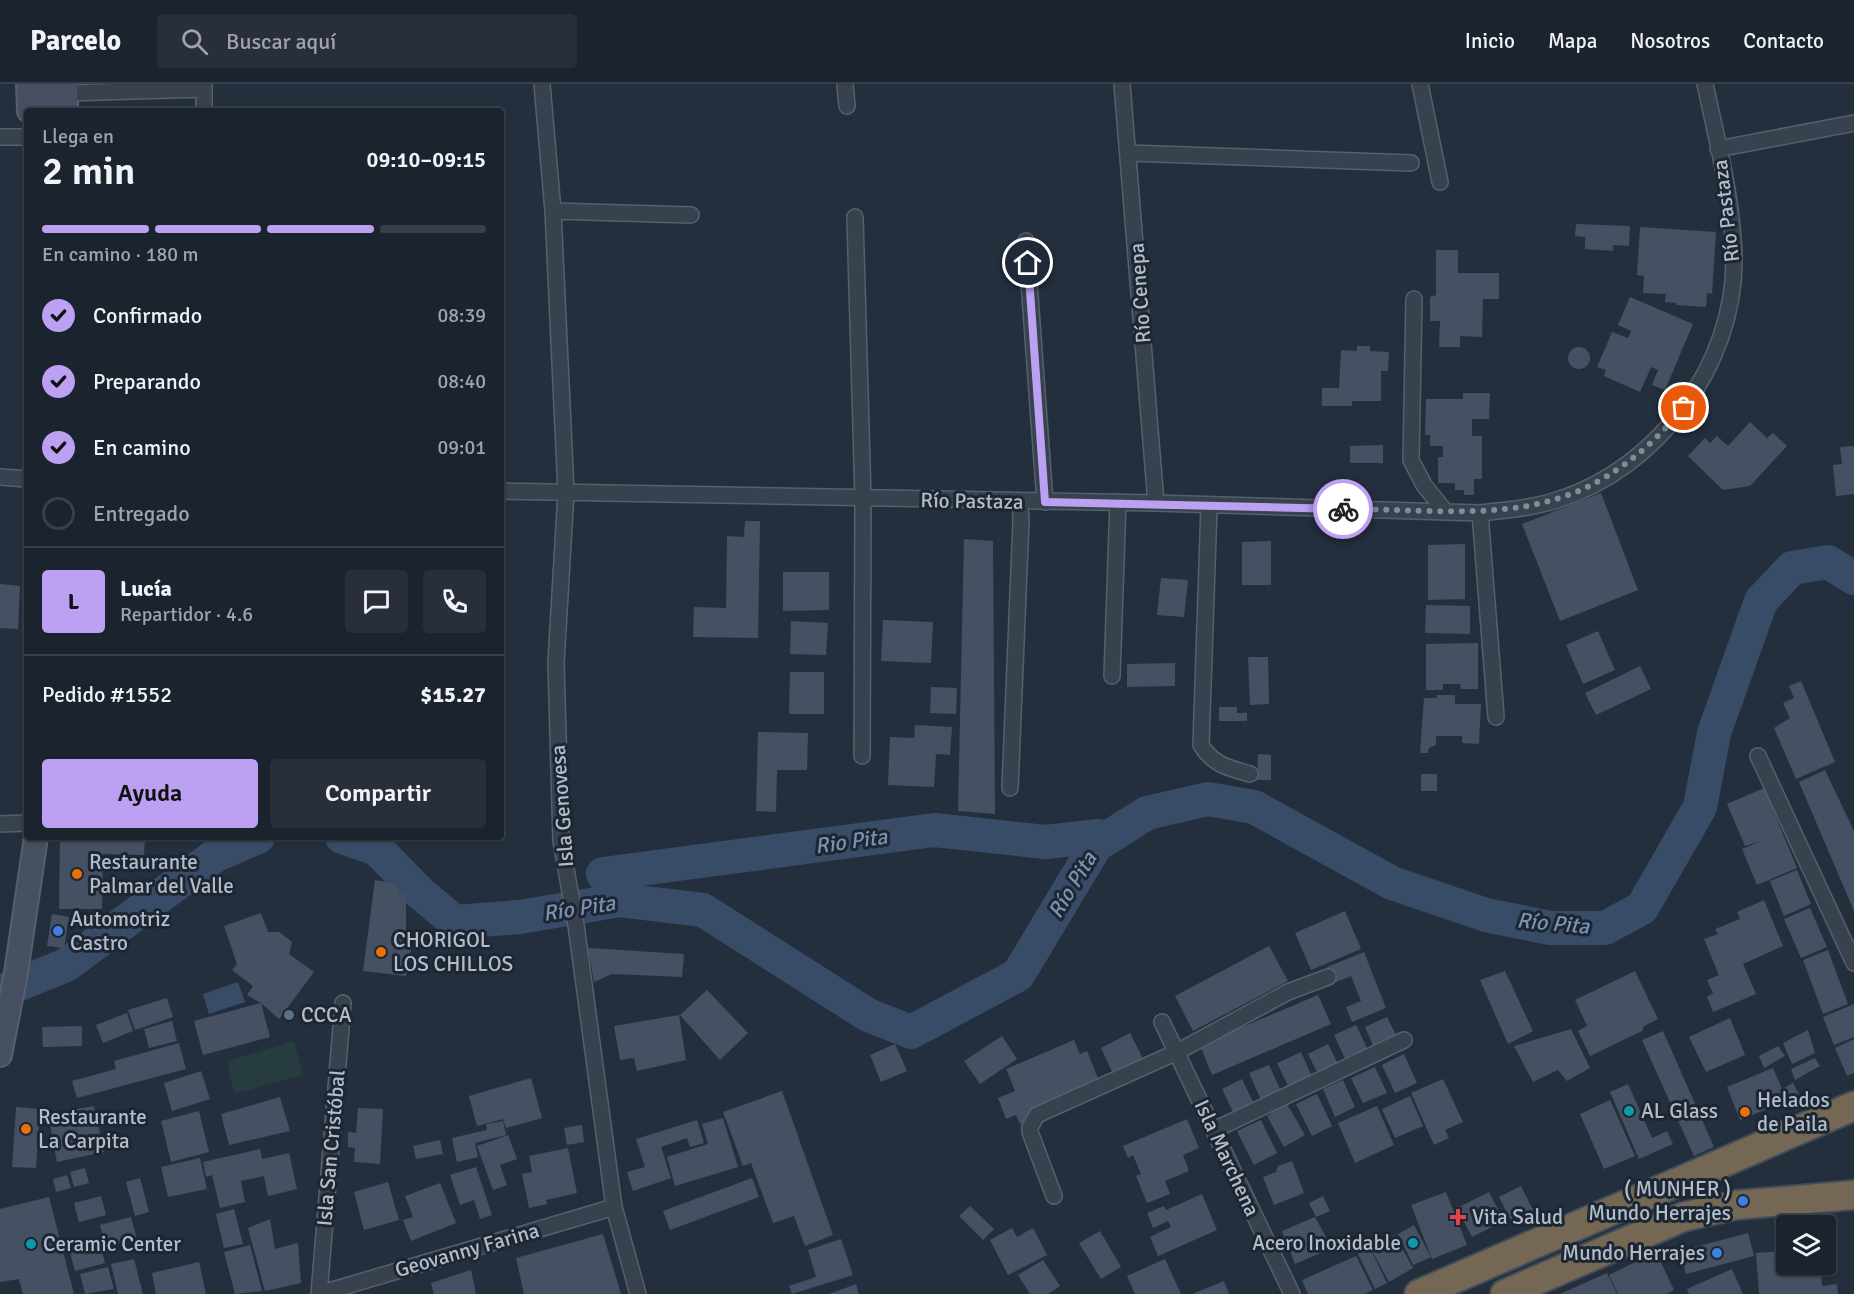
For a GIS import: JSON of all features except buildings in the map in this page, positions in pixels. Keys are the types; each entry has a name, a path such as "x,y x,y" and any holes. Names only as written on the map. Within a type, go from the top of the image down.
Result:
{"highway":[{"path":"1419,1294 1854,1106"},
{"path":"1505,1294 1683,1217 1736,1205 1854,1195"}],"main road":[{"path":"28,84 29,108"},
{"path":"51,108 62,93"},
{"path":"0,1055 16,973 36,840"}],"street":[{"name":"Isla Genovesa","path":"542,84 554,211 566,492 556,663 561,841 576,925 614,1207 638,1294"},
{"path":"845,84 847,106"},
{"name":"Río Cenepa","path":"1122,84 1156,503"},
{"path":"1420,84 1440,182"},
{"name":"Río Pastaza","path":"504,491 1118,502 1444,510 1480,513 1520,509 1558,500 1594,484 1628,464 1650,445 1684,408 1705,375 1716,348 1730,300 1734,261 1731,222 1705,84"},
{"path":"62,93 204,87 204,108"},
{"path":"1718,149 1854,123"},
{"path":"0,137 24,137"},
{"path":"1129,153 1411,163"},
{"path":"554,211 691,215"},
{"path":"855,217 863,499 862,756"},
{"path":"1026,241 1045,502"},
{"path":"1414,299 1411,460 1424,485 1444,510"},
{"path":"0,477 24,479"},
{"path":"1010,788 1020,501"},
{"path":"1112,676 1118,502"},
{"path":"1209,506 1201,745 1208,757 1219,765 1250,774"},
{"path":"1480,513 1496,717"},
{"path":"1758,756 1854,963"},
{"path":"0,824 24,823"},
{"path":"1054,1196 1030,1132 1034,1118 1177,1052 1288,992 1328,977"},
{"name":"Isla San Cristóbal","path":"319,1294 344,1003"},
{"name":"Isla Marchena","path":"1162,1022 1292,1294"},
{"path":"1214,1130 1404,1040"},
{"name":"Geovanny Farina","path":"319,1294 614,1207"}],"green space":[{"path":"294,1041 303,1075 234,1094 227,1061"}],"water":[{"path":"238,982 245,1002 209,1014 203,994"}],"waterway":[{"name":"Río Pita","path":"351,840 377,849 419,892 455,922 520,917 620,900 703,910 868,1015 911,1032 1018,975 1096,845 1147,813 1208,799 1254,807 1392,883 1486,915 1550,928 1605,928 1642,908 1700,807 1714,733 1761,601 1792,568 1828,562 1854,578"},
{"name":"Rio Pita","path":"603,874 934,830 1046,842 1098,836"},
{"name":"Río Pita","path":"0,992 66,965 216,855 251,840"}],"way so far":[{"path":"1343,509 1444,510 1480,513 1520,509 1558,500 1594,484 1628,464 1658,438 1684,408"}],"place":[{"name":"Restaurante Palmar del Valle","path":"77,874"},
{"name":"Automotriz Castro","path":"58,931"},
{"name":"CHORIGOL LOS CHILLOS","path":"381,952"},
{"name":"CCCA","path":"289,1015"},
{"name":"AL Glass","path":"1629,1111"},
{"name":"Helados de Paila","path":"1745,1112"},
{"name":"Restaurante La Carpita","path":"26,1129"},
{"name":"( MUNHER ) Mundo Herrajes","path":"1743,1201"},
{"name":"Vita Salud","path":"1458,1217"},
{"name":"Acero Inoxidable","path":"1413,1243"},
{"name":"Ceramic Center","path":"31,1244"},
{"name":"Mundo Herrajes","path":"1717,1253"}],"route":[{"path":"1028,263 1045,502 1343,509"}]}
